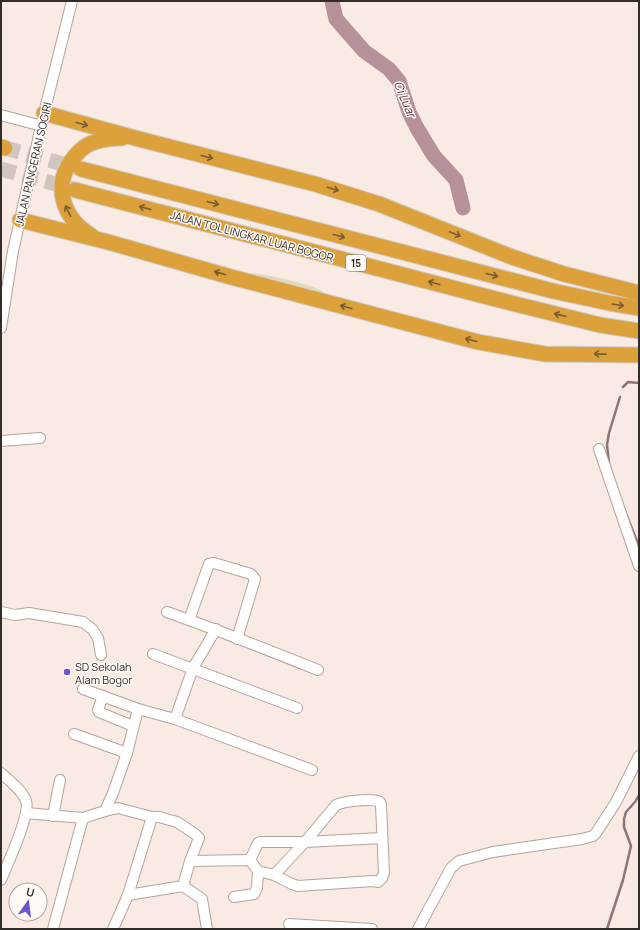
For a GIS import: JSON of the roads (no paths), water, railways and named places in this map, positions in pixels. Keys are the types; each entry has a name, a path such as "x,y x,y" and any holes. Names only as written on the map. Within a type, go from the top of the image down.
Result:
{"highway":[{"path":"43,120 135,138 315,184 379,204 512,257 564,274 639,293"},
{"path":"108,242 91,235 79,227 70,216 64,202 62,188 64,173 80,150 94,142 109,138 135,138"},
{"name":"JALAN TOL LINGKAR LUAR BOGOR","path":"81,169 553,291 609,304 639,308"},
{"name":"JALAN TOL LINGKAR LUAR BOGOR","path":"75,190 519,306 600,325 639,331"},
{"path":"20,220 108,242 231,277 478,342 545,354 639,355"}],"street":[{"name":"JALAN PANGERAN SOGIRI","path":"1,328 13,251 72,1"},
{"path":"1,115 43,120"},
{"path":"1,441 40,438"},
{"path":"599,449 638,560"},
{"path":"189,620 209,564 214,562 251,574 255,579 237,639"},
{"path":"1,612 15,615 30,613 83,622 92,629 98,638 101,655"},
{"path":"167,612 216,629 237,639 318,670"},
{"path":"175,719 194,668 216,629"},
{"path":"153,654 194,668 297,708"},
{"path":"83,688 138,709 175,719 312,770"},
{"path":"103,696 98,710 99,712 133,726"},
{"path":"105,811 127,753 138,709"},
{"path":"74,734 127,753"},
{"path":"418,929 451,868 459,861 493,852 582,839 593,836 616,802 639,756"},
{"path":"1,773 22,793 26,802 26,813 14,850 1,880"},
{"path":"53,816 60,780"},
{"path":"258,880 274,875 305,842 336,805 341,802 374,800 380,802 384,873 381,880 378,882 373,881 298,886 274,875"},
{"path":"26,813 83,818 118,808 177,822 196,834 199,838 190,861 183,886"},
{"path":"113,929 128,895 152,817"},
{"path":"53,929 83,818"},
{"path":"234,897 252,895 256,892 258,880 250,860 259,842 305,842 382,838"},
{"path":"190,861 250,860"},
{"path":"128,895 183,886 202,899 207,929"},
{"path":"288,924 372,929"}],"waterway":[{"name":"Ci Luar","path":"332,1 336,19 364,51 389,69 399,81 409,112 417,128 434,156 456,180 463,208"},
{"path":"623,387 628,382 639,383"},
{"path":"609,463 607,445 609,433 620,397"},
{"path":"625,511 639,546"},
{"path":"607,929 623,880 631,846 624,827 624,819 626,812 639,795"}],"tunnel":[{"path":"5,148 81,169"},
{"path":"1,169 74,189"}],"place":[{"name":"SD Sekolah Alam Bogor","path":"67,672"}]}
